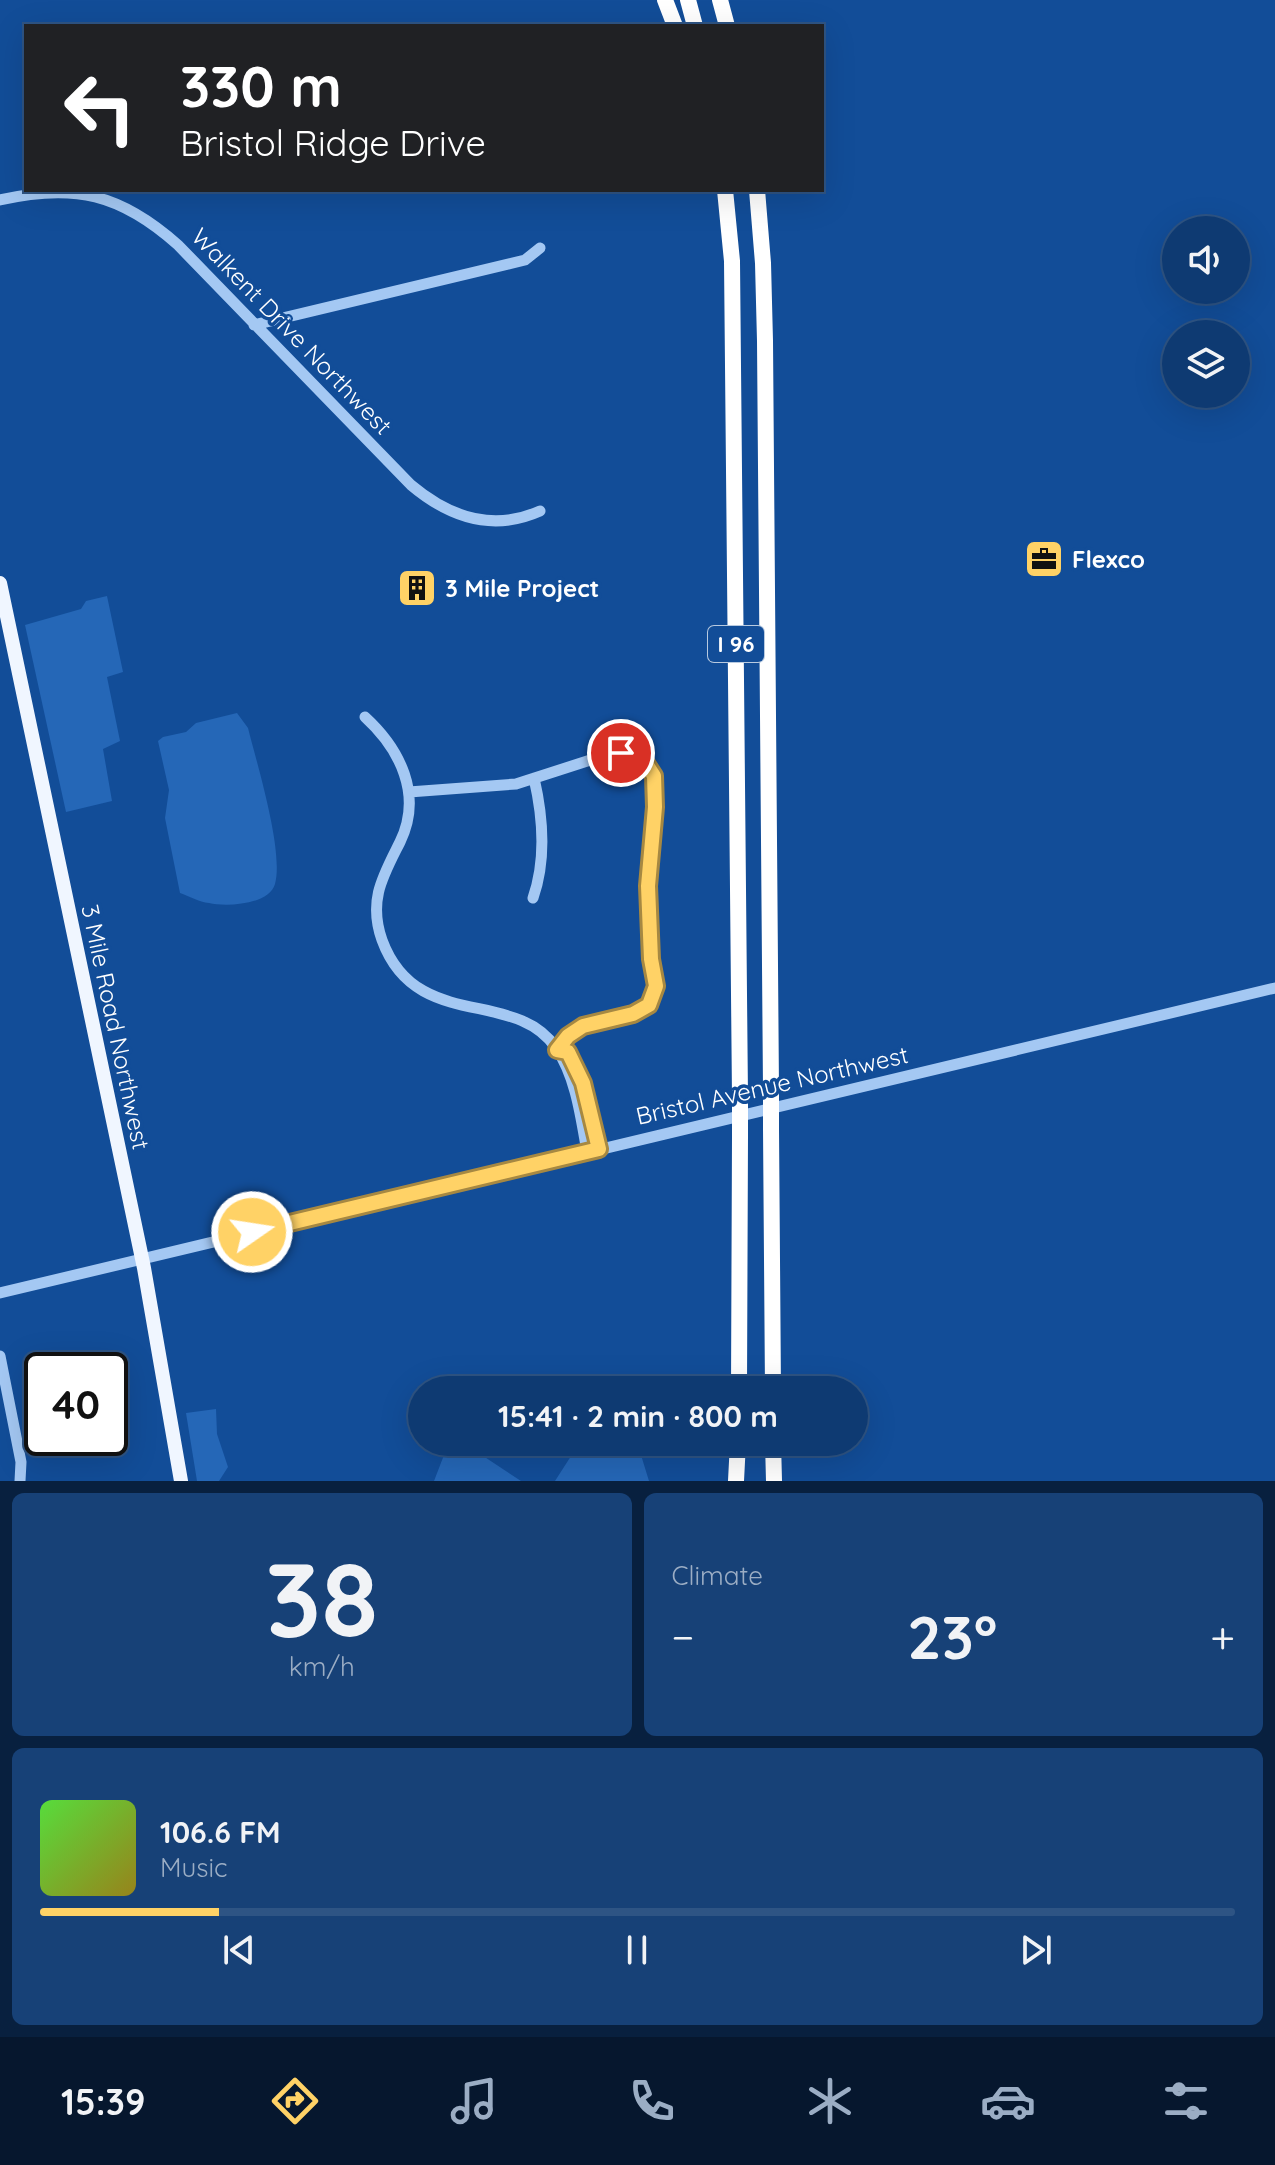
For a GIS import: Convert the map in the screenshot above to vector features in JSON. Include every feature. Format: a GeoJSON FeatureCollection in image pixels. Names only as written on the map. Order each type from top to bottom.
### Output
{"type":"FeatureCollection","features":[{"type":"Feature","properties":{"kind":"highway"},"geometry":{"type":"LineString","coordinates":[[665,0],[674,24]]}},
{"type":"Feature","properties":{"kind":"highway"},"geometry":{"type":"LineString","coordinates":[[688,0],[694,24]]}},
{"type":"Feature","properties":{"kind":"highway"},"geometry":{"type":"LineString","coordinates":[[720,0],[729,24]]}},
{"type":"Feature","properties":{"kind":"highway"},"geometry":{"type":"LineString","coordinates":[[729,0],[730,24]]}},
{"type":"Feature","properties":{"kind":"highway"},"geometry":{"type":"LineString","coordinates":[[716,192],[733,342]]}},
{"type":"Feature","properties":{"kind":"highway","name":"I 96"},"geometry":{"type":"LineString","coordinates":[[725,192],[732,261],[733,342],[740,1098],[739,1376]]}},
{"type":"Feature","properties":{"kind":"highway","name":"I 96"},"geometry":{"type":"LineString","coordinates":[[757,192],[765,326],[773,1376]]}},
{"type":"Feature","properties":{"kind":"highway"},"geometry":{"type":"LineString","coordinates":[[736,1481],[737,1456]]}},
{"type":"Feature","properties":{"kind":"highway"},"geometry":{"type":"LineString","coordinates":[[773,1456],[774,1481]]}},
{"type":"Feature","properties":{"kind":"main road","name":"3 Mile Road Northwest"},"geometry":{"type":"LineString","coordinates":[[0,583],[142,1259],[181,1481]]}},
{"type":"Feature","properties":{"kind":"street","name":"Walkent Drive Northwest"},"geometry":{"type":"LineString","coordinates":[[0,200],[58,192]]}},
{"type":"Feature","properties":{"kind":"street","name":"Walkent Drive Northwest"},"geometry":{"type":"LineString","coordinates":[[73,192],[120,205],[168,235],[431,502],[461,516],[489,521],[508,522],[540,511]]}},
{"type":"Feature","properties":{"kind":"street"},"geometry":{"type":"LineString","coordinates":[[254,325],[525,260],[540,248]]}},
{"type":"Feature","properties":{"kind":"street"},"geometry":{"type":"LineString","coordinates":[[365,717],[395,751],[407,777],[409,792],[404,831],[381,877],[377,895],[379,928],[391,958],[402,974],[431,996],[443,1002],[509,1017],[543,1034],[557,1050],[571,1078],[593,1151]]}},
{"type":"Feature","properties":{"kind":"street"},"geometry":{"type":"LineString","coordinates":[[409,792],[498,786],[621,753],[645,762],[654,776],[655,807],[648,886],[651,959],[656,986],[649,1005],[633,1014],[583,1026],[568,1036],[557,1050]]}},
{"type":"Feature","properties":{"kind":"street"},"geometry":{"type":"LineString","coordinates":[[533,898],[541,872],[540,815],[534,778]]}},
{"type":"Feature","properties":{"kind":"street","name":"Bristol Avenue Northwest"},"geometry":{"type":"LineString","coordinates":[[0,1293],[1275,988]]}},
{"type":"Feature","properties":{"kind":"street"},"geometry":{"type":"LineString","coordinates":[[0,1356],[21,1462],[20,1481]]}},
{"type":"Feature","properties":{"kind":"shaded area"},"geometry":{"type":"Polygon","coordinates":[[[107,596],[123,672],[107,677],[120,741],[103,749],[112,801],[66,812],[25,625],[81,609],[86,601],[107,596]]]}},
{"type":"Feature","properties":{"kind":"shaded area"},"geometry":{"type":"Polygon","coordinates":[[[237,713],[248,728],[263,784],[277,869],[275,884],[265,896],[246,903],[216,904],[180,893],[165,818],[169,790],[158,741],[186,732],[196,723],[237,713]]]}},
{"type":"Feature","properties":{"kind":"shaded area"},"geometry":{"type":"Polygon","coordinates":[[[216,1409],[217,1434],[228,1467],[219,1481],[197,1481],[186,1413],[216,1409]]]}},
{"type":"Feature","properties":{"kind":"shaded area"},"geometry":{"type":"Polygon","coordinates":[[[444,1456],[483,1456],[521,1481],[434,1481],[444,1456]]]}},
{"type":"Feature","properties":{"kind":"shaded area"},"geometry":{"type":"Polygon","coordinates":[[[571,1456],[641,1456],[649,1481],[555,1481],[571,1456]]]}},
{"type":"Feature","properties":{"kind":"place","name":"Flexco"},"geometry":{"type":"Point","coordinates":[1044,559]}},
{"type":"Feature","properties":{"kind":"place","name":"3 Mile Project"},"geometry":{"type":"Point","coordinates":[417,588]}},
{"type":"Feature","properties":{"kind":"route"},"geometry":{"type":"LineString","coordinates":[[252,1232],[599,1149],[583,1083],[568,1052],[557,1050],[568,1036],[583,1026],[633,1014],[649,1005],[656,986],[651,959],[648,886],[655,807],[654,776],[645,762],[621,753]]}}]}
